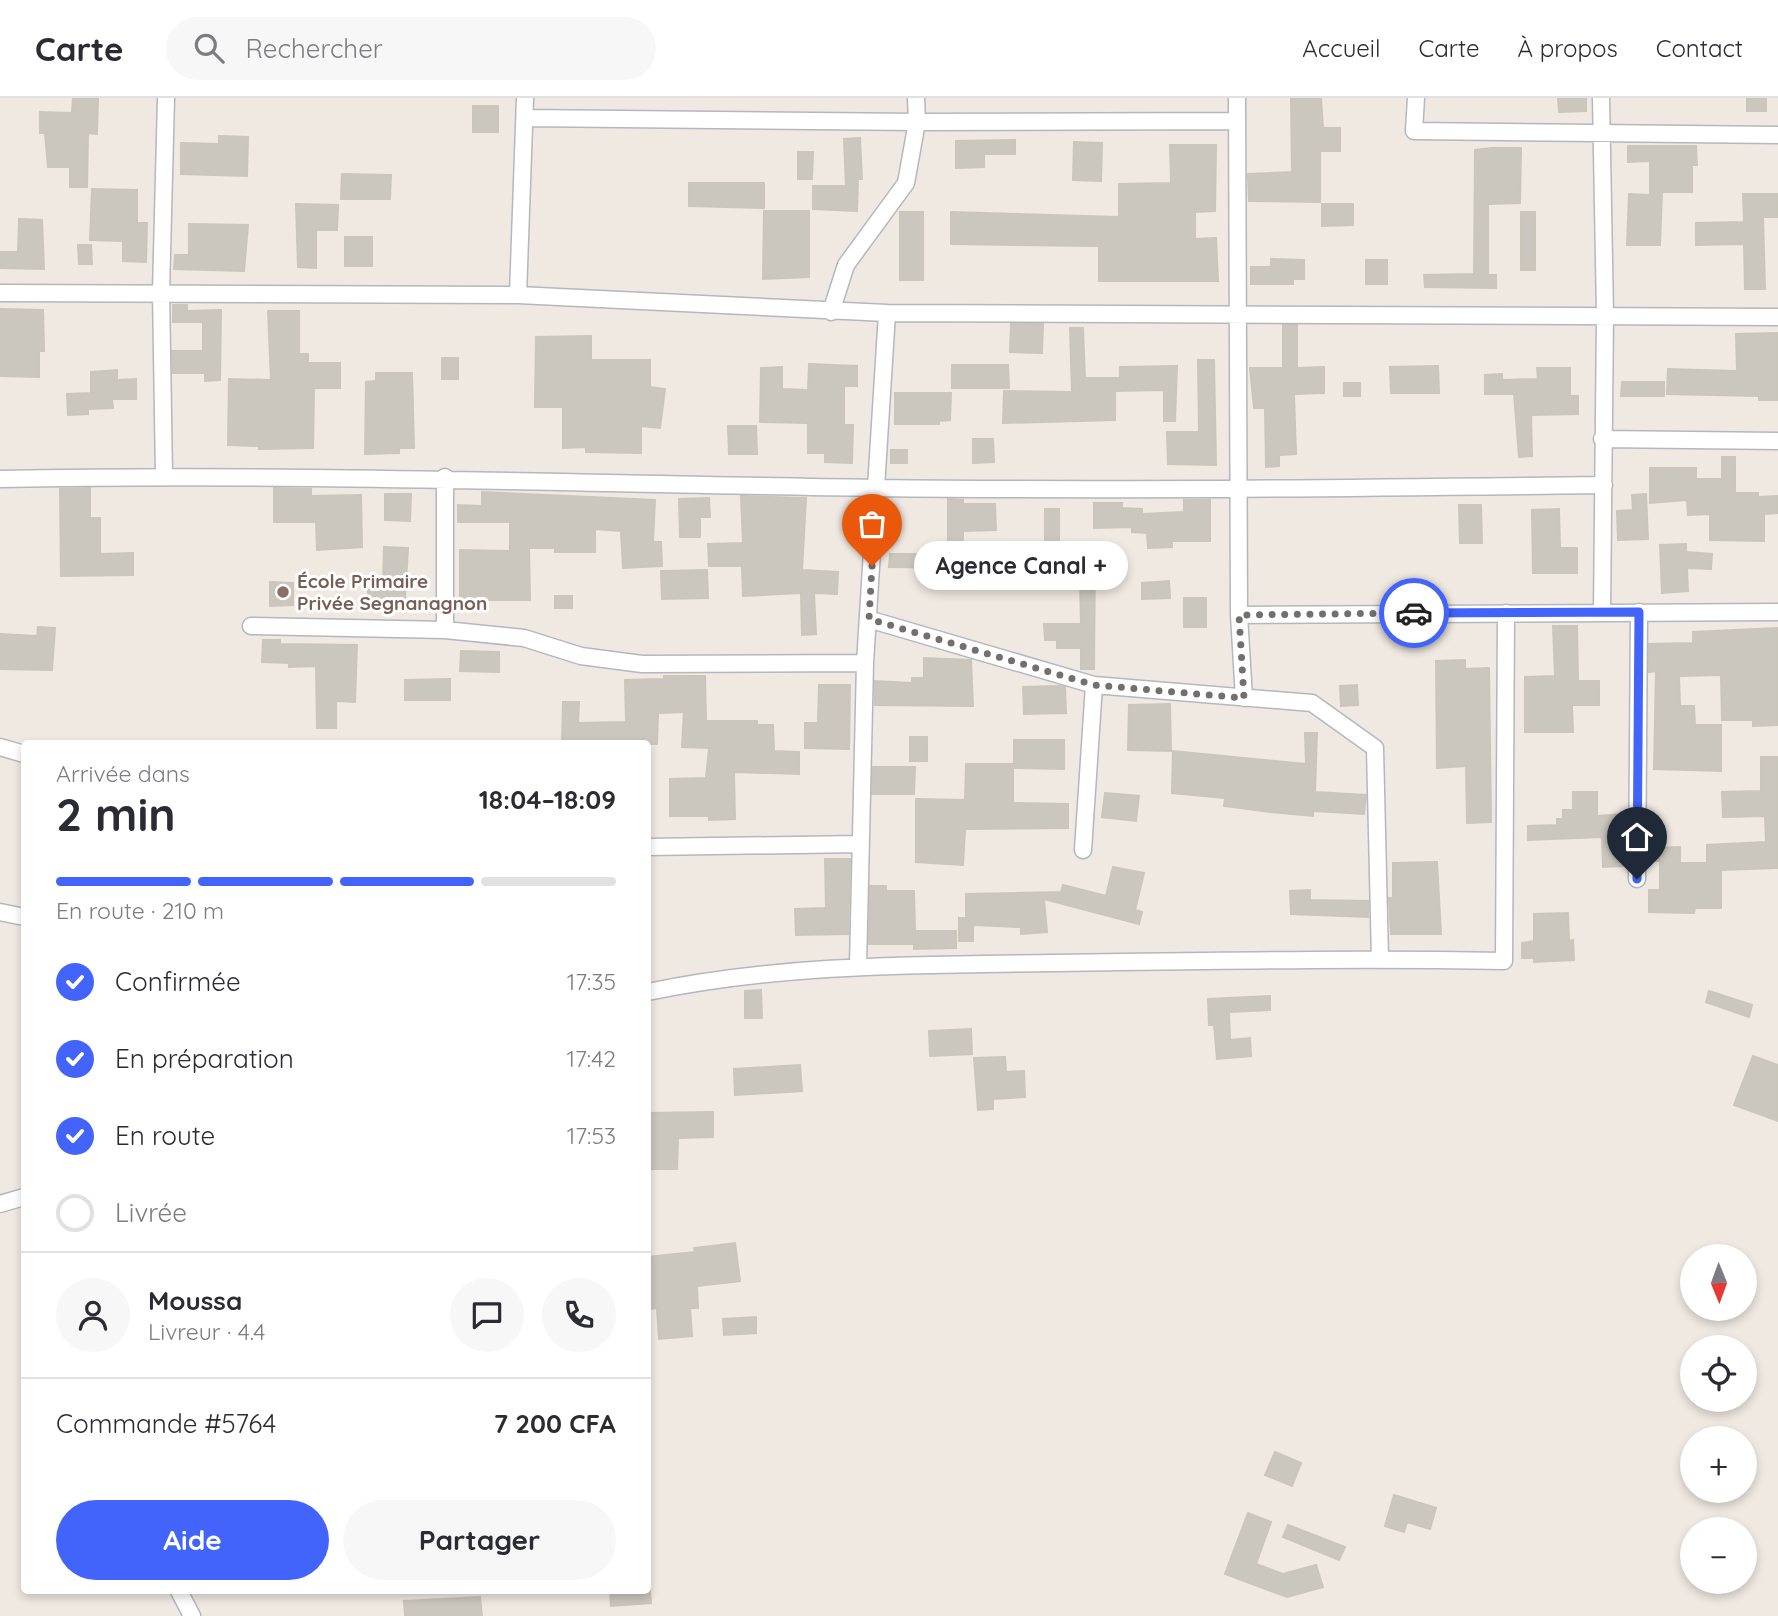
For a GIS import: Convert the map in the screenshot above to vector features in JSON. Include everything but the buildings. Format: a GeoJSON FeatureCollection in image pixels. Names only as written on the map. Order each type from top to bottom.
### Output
{"type":"FeatureCollection","features":[{"type":"Feature","properties":{"kind":"street"},"geometry":{"type":"LineString","coordinates":[[164,475],[161,292],[166,98]]}},
{"type":"Feature","properties":{"kind":"street"},"geometry":{"type":"LineString","coordinates":[[518,295],[525,98]]}},
{"type":"Feature","properties":{"kind":"street"},"geometry":{"type":"LineString","coordinates":[[831,312],[846,265],[906,183],[917,122],[916,98]]}},
{"type":"Feature","properties":{"kind":"street"},"geometry":{"type":"LineString","coordinates":[[1237,98],[1239,615],[1244,698]]}},
{"type":"Feature","properties":{"kind":"street"},"geometry":{"type":"LineString","coordinates":[[1416,98],[1414,131],[1778,135]]}},
{"type":"Feature","properties":{"kind":"street"},"geometry":{"type":"LineString","coordinates":[[1601,98],[1605,315],[1602,612]]}},
{"type":"Feature","properties":{"kind":"street"},"geometry":{"type":"LineString","coordinates":[[526,118],[917,122],[1237,121]]}},
{"type":"Feature","properties":{"kind":"street"},"geometry":{"type":"LineString","coordinates":[[0,293],[518,295],[887,313],[1238,312],[1778,317]]}},
{"type":"Feature","properties":{"kind":"street"},"geometry":{"type":"LineString","coordinates":[[858,966],[865,663],[887,313]]}},
{"type":"Feature","properties":{"kind":"street"},"geometry":{"type":"LineString","coordinates":[[1602,439],[1778,441]]}},
{"type":"Feature","properties":{"kind":"street"},"geometry":{"type":"LineString","coordinates":[[0,479],[164,475],[445,477],[877,488],[1240,489],[1604,485]]}},
{"type":"Feature","properties":{"kind":"street"},"geometry":{"type":"LineString","coordinates":[[445,477],[445,630]]}},
{"type":"Feature","properties":{"kind":"street"},"geometry":{"type":"LineString","coordinates":[[1637,879],[1639,612]]}},
{"type":"Feature","properties":{"kind":"street"},"geometry":{"type":"LineString","coordinates":[[1239,615],[1778,612]]}},
{"type":"Feature","properties":{"kind":"street"},"geometry":{"type":"LineString","coordinates":[[651,991],[710,978],[858,966],[1380,959],[1504,961],[1506,613]]}},
{"type":"Feature","properties":{"kind":"street"},"geometry":{"type":"LineString","coordinates":[[869,619],[1094,685],[1312,703],[1375,748],[1380,959]]}},
{"type":"Feature","properties":{"kind":"street"},"geometry":{"type":"LineString","coordinates":[[251,626],[445,630],[524,638],[581,656],[642,664],[865,663]]}},
{"type":"Feature","properties":{"kind":"street"},"geometry":{"type":"LineString","coordinates":[[1083,850],[1094,685]]}},
{"type":"Feature","properties":{"kind":"street"},"geometry":{"type":"LineString","coordinates":[[0,747],[21,753]]}},
{"type":"Feature","properties":{"kind":"street"},"geometry":{"type":"LineString","coordinates":[[651,848],[861,844]]}},
{"type":"Feature","properties":{"kind":"street"},"geometry":{"type":"LineString","coordinates":[[0,912],[21,917]]}},
{"type":"Feature","properties":{"kind":"street"},"geometry":{"type":"LineString","coordinates":[[3,1201],[21,1198]]}},
{"type":"Feature","properties":{"kind":"street"},"geometry":{"type":"LineString","coordinates":[[181,1594],[192,1616]]}},
{"type":"Feature","properties":{"kind":"way so far"},"geometry":{"type":"LineString","coordinates":[[872,566],[869,619],[1094,685],[1244,698],[1239,615],[1414,613]]}},
{"type":"Feature","properties":{"kind":"place","name":"Agence Canal +"},"geometry":{"type":"Point","coordinates":[872,566]}},
{"type":"Feature","properties":{"kind":"place","name":"École Primaire Privée Segnanagnon"},"geometry":{"type":"Point","coordinates":[283,592]}},
{"type":"Feature","properties":{"kind":"route"},"geometry":{"type":"LineString","coordinates":[[1414,613],[1639,612],[1637,879]]}}]}
